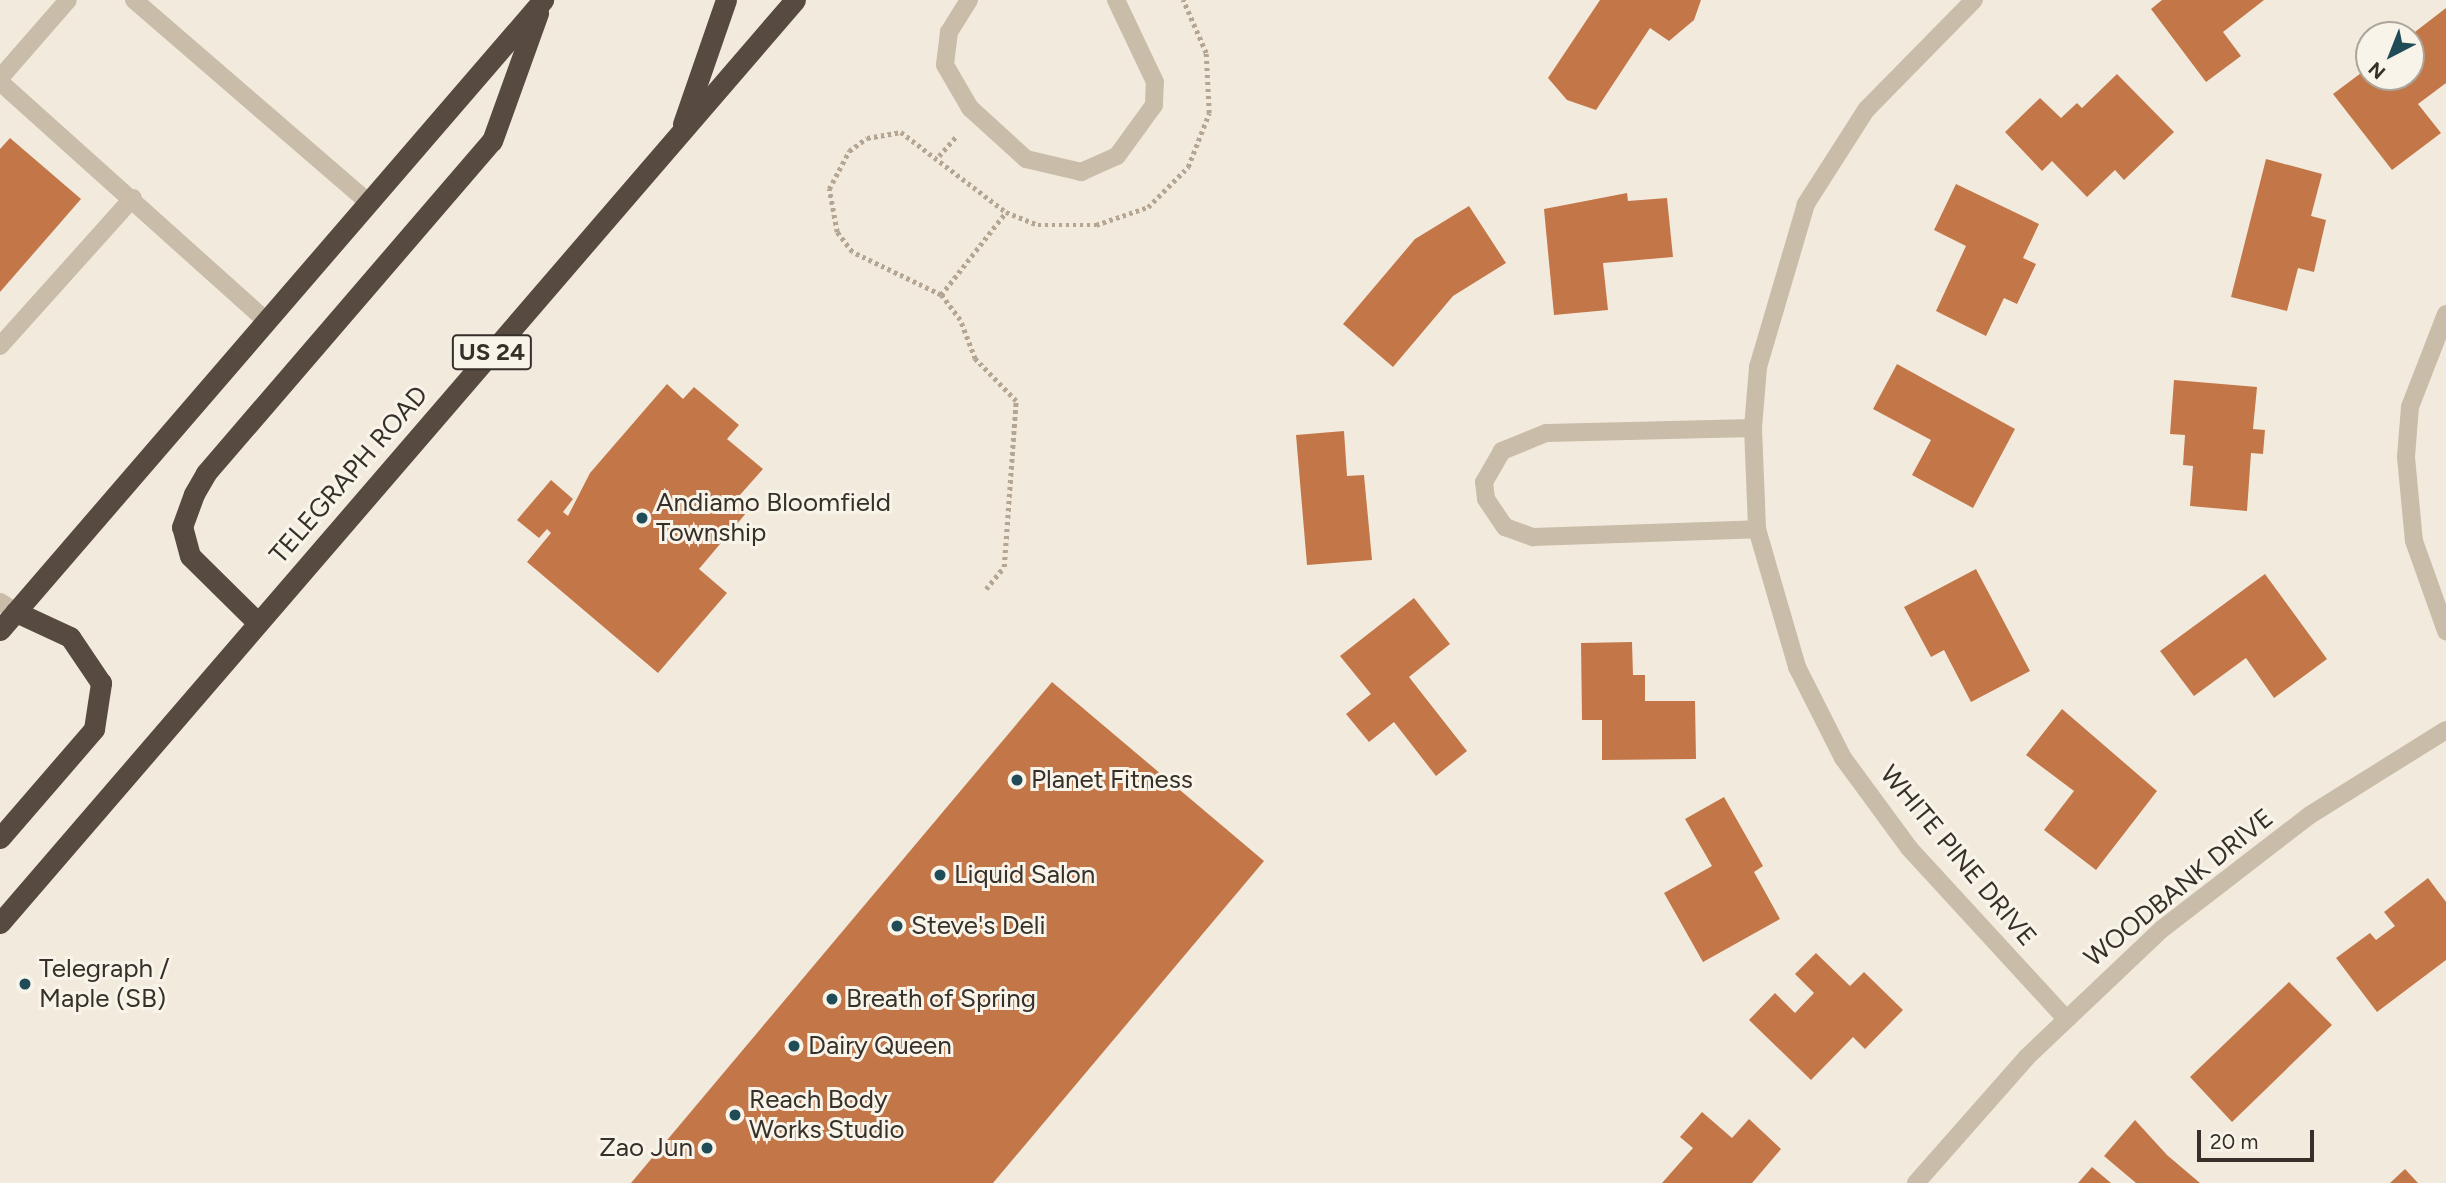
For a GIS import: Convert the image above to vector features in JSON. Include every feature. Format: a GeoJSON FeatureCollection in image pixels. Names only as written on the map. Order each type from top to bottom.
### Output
{"type":"FeatureCollection","features":[{"type":"Feature","properties":{"kind":"highway"},"geometry":{"type":"LineString","coordinates":[[0,630],[8,607],[266,321],[543,0]]}},
{"type":"Feature","properties":{"kind":"highway"},"geometry":{"type":"LineString","coordinates":[[258,623],[190,556],[182,527],[194,494],[206,473],[492,141],[543,0]]}},
{"type":"Feature","properties":{"kind":"highway"},"geometry":{"type":"LineString","coordinates":[[680,133],[726,0]]}},
{"type":"Feature","properties":{"kind":"highway","name":"TELEGRAPH ROAD"},"geometry":{"type":"LineString","coordinates":[[0,923],[795,0]]}},
{"type":"Feature","properties":{"kind":"highway"},"geometry":{"type":"LineString","coordinates":[[0,838],[94,729],[100,683],[70,637],[8,607]]}},
{"type":"Feature","properties":{"kind":"street"},"geometry":{"type":"LineString","coordinates":[[68,0],[0,80],[266,321]]}},
{"type":"Feature","properties":{"kind":"street"},"geometry":{"type":"LineString","coordinates":[[134,0],[369,204]]}},
{"type":"Feature","properties":{"kind":"street"},"geometry":{"type":"LineString","coordinates":[[970,0],[949,32],[945,65],[970,108],[1026,159],[1081,172],[1117,156],[1154,105],[1155,82],[1116,0]]}},
{"type":"Feature","properties":{"kind":"street","name":"WHITE PINE DRIVE"},"geometry":{"type":"LineString","coordinates":[[1973,0],[1867,110],[1806,204],[1758,367],[1753,428],[1757,529],[1797,667],[1843,758],[1926,867],[2066,1019]]}},
{"type":"Feature","properties":{"kind":"street"},"geometry":{"type":"LineString","coordinates":[[0,346],[132,198]]}},
{"type":"Feature","properties":{"kind":"street"},"geometry":{"type":"LineString","coordinates":[[2446,314],[2410,407],[2406,457],[2414,541],[2446,631]]}},
{"type":"Feature","properties":{"kind":"street"},"geometry":{"type":"LineString","coordinates":[[1753,428],[1546,433],[1502,451],[1484,482],[1486,499],[1504,527],[1533,537],[1757,529]]}},
{"type":"Feature","properties":{"kind":"street","name":"WOODBANK DRIVE"},"geometry":{"type":"LineString","coordinates":[[1916,1183],[2066,1019],[2162,929],[2266,848],[2446,730]]}},
{"type":"Feature","properties":{"kind":"path"},"geometry":{"type":"LineString","coordinates":[[986,589],[1004,567],[1016,401],[975,359],[960,320],[942,295],[866,262],[837,232],[828,189],[849,152],[887,132],[909,135],[1006,212],[1038,225],[1096,225],[1148,207],[1188,167],[1209,113],[1211,77],[1198,26],[1183,0]]}},
{"type":"Feature","properties":{"kind":"path"},"geometry":{"type":"LineString","coordinates":[[942,295],[1006,212]]}},
{"type":"Feature","properties":{"kind":"building"},"geometry":{"type":"Polygon","coordinates":[[[1600,0],[1701,0],[1694,20],[1669,41],[1650,28],[1596,110],[1567,100],[1548,78],[1600,0]]]}},
{"type":"Feature","properties":{"kind":"building"},"geometry":{"type":"Polygon","coordinates":[[[2162,0],[2264,0],[2223,32],[2241,56],[2206,82],[2151,9],[2162,0]]]}},
{"type":"Feature","properties":{"kind":"building"},"geometry":{"type":"Polygon","coordinates":[[[2446,8],[2446,83],[2418,104],[2441,133],[2392,170],[2333,94],[2355,78],[2355,91],[2425,91],[2425,24],[2446,8]]]}},
{"type":"Feature","properties":{"kind":"building"},"geometry":{"type":"Polygon","coordinates":[[[2117,74],[2174,132],[2124,180],[2115,170],[2087,197],[2052,161],[2042,171],[2005,132],[2040,98],[2061,118],[2077,103],[2082,108],[2117,74]]]}},
{"type":"Feature","properties":{"kind":"building"},"geometry":{"type":"Polygon","coordinates":[[[10,138],[81,199],[0,292],[0,149],[10,138]]]}},
{"type":"Feature","properties":{"kind":"building"},"geometry":{"type":"Polygon","coordinates":[[[2266,159],[2322,174],[2311,216],[2326,220],[2314,272],[2298,268],[2287,311],[2231,297],[2266,159]]]}},
{"type":"Feature","properties":{"kind":"building"},"geometry":{"type":"Polygon","coordinates":[[[1956,184],[2039,224],[2023,258],[2036,264],[2017,304],[2004,298],[1986,336],[1936,311],[1966,246],[1934,230],[1956,184]]]}},
{"type":"Feature","properties":{"kind":"building"},"geometry":{"type":"Polygon","coordinates":[[[1627,193],[1628,201],[1667,198],[1673,257],[1603,263],[1608,310],[1554,315],[1544,209],[1627,193]]]}},
{"type":"Feature","properties":{"kind":"building"},"geometry":{"type":"Polygon","coordinates":[[[1469,206],[1506,263],[1453,296],[1393,367],[1343,324],[1415,239],[1469,206]]]}},
{"type":"Feature","properties":{"kind":"building"},"geometry":{"type":"Polygon","coordinates":[[[1897,364],[2015,429],[1973,508],[1912,475],[1931,440],[1873,409],[1897,364]]]}},
{"type":"Feature","properties":{"kind":"building"},"geometry":{"type":"Polygon","coordinates":[[[2174,380],[2257,387],[2253,429],[2265,430],[2263,454],[2251,453],[2247,511],[2190,506],[2193,466],[2183,465],[2185,435],[2170,434],[2174,380]]]}},
{"type":"Feature","properties":{"kind":"building"},"geometry":{"type":"Polygon","coordinates":[[[667,384],[683,399],[694,387],[739,425],[727,439],[763,469],[739,496],[752,506],[699,569],[727,593],[658,673],[527,562],[551,533],[547,529],[539,538],[517,520],[551,480],[573,499],[563,512],[568,516],[590,473],[667,384]]]}},
{"type":"Feature","properties":{"kind":"building"},"geometry":{"type":"Polygon","coordinates":[[[1344,431],[1347,476],[1364,475],[1372,560],[1307,565],[1296,435],[1344,431]]]}},
{"type":"Feature","properties":{"kind":"building"},"geometry":{"type":"Polygon","coordinates":[[[1976,569],[2030,671],[1971,702],[1944,650],[1931,657],[1904,607],[1976,569]]]}},
{"type":"Feature","properties":{"kind":"building"},"geometry":{"type":"Polygon","coordinates":[[[2265,574],[2327,659],[2274,698],[2246,658],[2194,696],[2160,651],[2265,574]]]}},
{"type":"Feature","properties":{"kind":"building"},"geometry":{"type":"Polygon","coordinates":[[[1414,598],[1450,644],[1409,677],[1467,751],[1436,776],[1394,722],[1369,742],[1346,714],[1371,694],[1340,656],[1414,598]]]}},
{"type":"Feature","properties":{"kind":"building"},"geometry":{"type":"Polygon","coordinates":[[[1632,642],[1633,675],[1645,675],[1645,701],[1695,701],[1696,759],[1602,760],[1602,720],[1582,720],[1581,643],[1632,642]]]}},
{"type":"Feature","properties":{"kind":"building"},"geometry":{"type":"Polygon","coordinates":[[[1052,682],[1264,861],[993,1183],[631,1183],[1052,682]]]}},
{"type":"Feature","properties":{"kind":"building"},"geometry":{"type":"Polygon","coordinates":[[[2062,709],[2157,791],[2096,870],[2044,830],[2074,791],[2026,755],[2062,709]]]}},
{"type":"Feature","properties":{"kind":"building"},"geometry":{"type":"Polygon","coordinates":[[[1724,797],[1763,866],[1754,872],[1780,919],[1703,962],[1664,893],[1712,866],[1685,819],[1724,797]]]}},
{"type":"Feature","properties":{"kind":"building"},"geometry":{"type":"Polygon","coordinates":[[[2428,878],[2446,902],[2446,960],[2377,1012],[2336,958],[2370,933],[2376,940],[2395,926],[2384,912],[2428,878]]]}},
{"type":"Feature","properties":{"kind":"building"},"geometry":{"type":"Polygon","coordinates":[[[1816,953],[1850,986],[1864,972],[1903,1010],[1865,1049],[1853,1037],[1811,1080],[1749,1020],[1775,993],[1795,1013],[1814,993],[1795,974],[1816,953]]]}},
{"type":"Feature","properties":{"kind":"building"},"geometry":{"type":"Polygon","coordinates":[[[2289,982],[2332,1025],[2232,1122],[2190,1077],[2289,982]]]}},
{"type":"Feature","properties":{"kind":"building"},"geometry":{"type":"Polygon","coordinates":[[[1702,1112],[1732,1138],[1749,1119],[1781,1149],[1752,1183],[1662,1183],[1693,1148],[1680,1137],[1702,1112]]]}},
{"type":"Feature","properties":{"kind":"building"},"geometry":{"type":"Polygon","coordinates":[[[2135,1120],[2167,1155],[2200,1183],[2136,1183],[2104,1156],[2135,1120]]]}},
{"type":"Feature","properties":{"kind":"building"},"geometry":{"type":"Polygon","coordinates":[[[2092,1167],[2111,1183],[2078,1183],[2092,1167]]]}},
{"type":"Feature","properties":{"kind":"building"},"geometry":{"type":"Polygon","coordinates":[[[2405,1169],[2418,1183],[2390,1183],[2405,1169]]]}},
{"type":"Feature","properties":{"kind":"place","name":"Andiamo Bloomfield Township"},"geometry":{"type":"Point","coordinates":[642,518]}},
{"type":"Feature","properties":{"kind":"place","name":"Planet Fitness"},"geometry":{"type":"Point","coordinates":[1017,780]}},
{"type":"Feature","properties":{"kind":"place","name":"Liquid Salon"},"geometry":{"type":"Point","coordinates":[940,875]}},
{"type":"Feature","properties":{"kind":"place","name":"Steve's Deli"},"geometry":{"type":"Point","coordinates":[897,926]}},
{"type":"Feature","properties":{"kind":"place","name":"Telegraph / Maple (SB)"},"geometry":{"type":"Point","coordinates":[25,984]}},
{"type":"Feature","properties":{"kind":"place","name":"Breath of Spring"},"geometry":{"type":"Point","coordinates":[832,999]}},
{"type":"Feature","properties":{"kind":"place","name":"Dairy Queen"},"geometry":{"type":"Point","coordinates":[794,1046]}},
{"type":"Feature","properties":{"kind":"place","name":"Reach Body Works Studio"},"geometry":{"type":"Point","coordinates":[735,1115]}},
{"type":"Feature","properties":{"kind":"place","name":"Zao Jun"},"geometry":{"type":"Point","coordinates":[707,1148]}}]}
